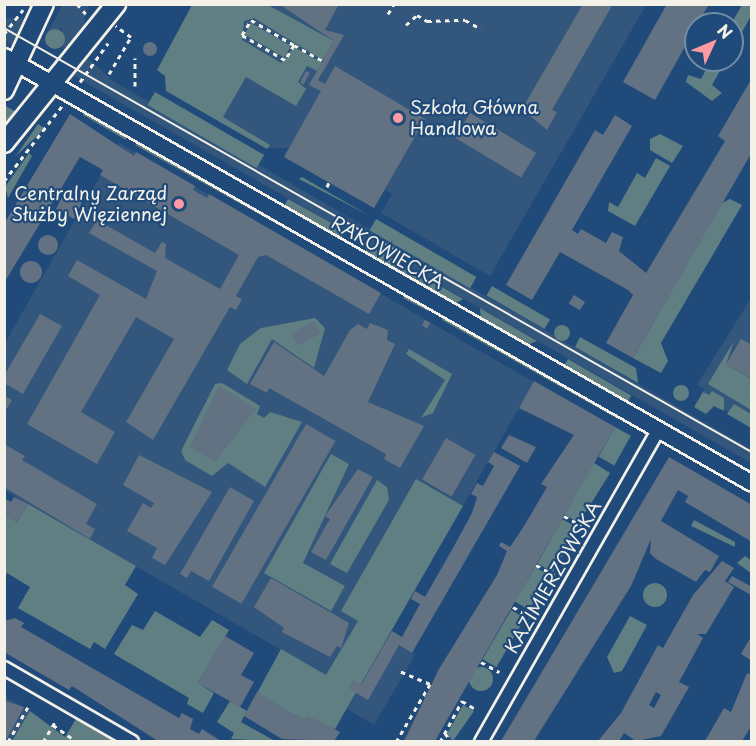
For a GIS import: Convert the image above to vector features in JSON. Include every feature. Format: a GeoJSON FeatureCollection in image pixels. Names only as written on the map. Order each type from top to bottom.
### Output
{"type":"FeatureCollection","features":[{"type":"Feature","properties":{"kind":"main road"},"geometry":{"type":"LineString","coordinates":[[4,90],[11,59],[44,4]]}},
{"type":"Feature","properties":{"kind":"main road"},"geometry":{"type":"LineString","coordinates":[[4,143],[116,4]]}},
{"type":"Feature","properties":{"kind":"street","name":"RAKOWIECKA"},"geometry":{"type":"LineString","coordinates":[[11,59],[752,483]]}},
{"type":"Feature","properties":{"kind":"street","name":"KAZIMIERZOWSKA"},"geometry":{"type":"LineString","coordinates":[[481,741],[658,430]]}},
{"type":"Feature","properties":{"kind":"street"},"geometry":{"type":"LineString","coordinates":[[4,669],[132,741]]}},
{"type":"Feature","properties":{"kind":"path"},"geometry":{"type":"LineString","coordinates":[[388,14],[394,4]]}},
{"type":"Feature","properties":{"kind":"path"},"geometry":{"type":"LineString","coordinates":[[406,25],[417,15],[427,21],[465,20],[481,29]]}},
{"type":"Feature","properties":{"kind":"path"},"geometry":{"type":"LineString","coordinates":[[4,34],[13,19]]}},
{"type":"Feature","properties":{"kind":"path"},"geometry":{"type":"LineString","coordinates":[[294,45],[285,60],[242,35],[250,20],[294,45],[322,61]]}},
{"type":"Feature","properties":{"kind":"path"},"geometry":{"type":"LineString","coordinates":[[109,74],[131,37],[112,23]]}},
{"type":"Feature","properties":{"kind":"path"},"geometry":{"type":"LineString","coordinates":[[135,58],[135,86]]}},
{"type":"Feature","properties":{"kind":"path"},"geometry":{"type":"LineString","coordinates":[[4,181],[71,94],[91,64]]}},
{"type":"Feature","properties":{"kind":"path"},"geometry":{"type":"LineString","coordinates":[[327,187],[329,183]]}},
{"type":"Feature","properties":{"kind":"path"},"geometry":{"type":"LineString","coordinates":[[564,516],[582,526]]}},
{"type":"Feature","properties":{"kind":"path"},"geometry":{"type":"LineString","coordinates":[[536,565],[554,575]]}},
{"type":"Feature","properties":{"kind":"path"},"geometry":{"type":"LineString","coordinates":[[513,607],[530,617]]}},
{"type":"Feature","properties":{"kind":"path"},"geometry":{"type":"LineString","coordinates":[[481,662],[499,672]]}},
{"type":"Feature","properties":{"kind":"path"},"geometry":{"type":"LineString","coordinates":[[396,741],[430,684],[399,671]]}},
{"type":"Feature","properties":{"kind":"path"},"geometry":{"type":"LineString","coordinates":[[440,741],[462,701],[477,710]]}},
{"type":"Feature","properties":{"kind":"path"},"geometry":{"type":"LineString","coordinates":[[8,741],[28,707]]}},
{"type":"Feature","properties":{"kind":"path"},"geometry":{"type":"LineString","coordinates":[[44,741],[54,724],[77,741]]}},
{"type":"Feature","properties":{"kind":"path"},"geometry":{"type":"LineString","coordinates":[[445,733],[451,741]]}},
{"type":"Feature","properties":{"kind":"shaded area"},"geometry":{"type":"Polygon","coordinates":[[[63,5],[88,5],[81,38],[62,49],[62,28],[47,33],[63,5]]]}},
{"type":"Feature","properties":{"kind":"shaded area","name":"Szkoła Główna Handlowa"},"geometry":{"type":"Polygon","coordinates":[[[219,5],[646,5],[490,276],[381,213],[392,194],[385,190],[374,208],[284,157],[288,148],[267,148],[169,91],[219,5]]]}},
{"type":"Feature","properties":{"kind":"shaded area"},"geometry":{"type":"Polygon","coordinates":[[[4,18],[28,19],[16,47],[5,41],[4,18]]]}},
{"type":"Feature","properties":{"kind":"shaded area"},"geometry":{"type":"Polygon","coordinates":[[[86,56],[113,81],[751,449],[751,463],[74,76],[86,56]]]}},
{"type":"Feature","properties":{"kind":"shaded area"},"geometry":{"type":"Polygon","coordinates":[[[119,143],[534,382],[387,638],[415,655],[374,725],[347,709],[356,693],[5,491],[5,343],[119,143]]]}},
{"type":"Feature","properties":{"kind":"shaded area"},"geometry":{"type":"Polygon","coordinates":[[[751,298],[751,425],[700,396],[704,389],[697,385],[751,298]]]}},
{"type":"Feature","properties":{"kind":"shaded area"},"geometry":{"type":"Polygon","coordinates":[[[4,696],[30,711],[12,741],[5,741],[4,696]]]}},
{"type":"Feature","properties":{"kind":"green space"},"geometry":{"type":"Polygon","coordinates":[[[192,5],[268,5],[334,41],[323,60],[254,18],[244,21],[242,40],[281,63],[294,47],[322,63],[317,71],[307,66],[298,82],[306,89],[296,106],[246,77],[223,117],[270,145],[267,149],[166,91],[165,76],[157,70],[192,5]]]}},
{"type":"Feature","properties":{"kind":"green space"},"geometry":{"type":"Polygon","coordinates":[[[742,5],[751,5],[751,16],[744,29],[744,12],[738,12],[742,5]]]}},
{"type":"Feature","properties":{"kind":"green space"},"geometry":{"type":"Polygon","coordinates":[[[251,23],[291,46],[284,57],[244,34],[251,23]]]}},
{"type":"Feature","properties":{"kind":"green space"},"geometry":{"type":"Polygon","coordinates":[[[55,29],[62,32],[65,39],[62,46],[55,49],[48,46],[45,39],[48,32],[55,29]]]}},
{"type":"Feature","properties":{"kind":"green space"},"geometry":{"type":"Polygon","coordinates":[[[705,72],[719,72],[712,85],[722,93],[712,101],[686,82],[688,75],[701,79],[705,72]]]}},
{"type":"Feature","properties":{"kind":"green space"},"geometry":{"type":"Polygon","coordinates":[[[155,92],[264,155],[257,168],[148,105],[155,92]]]}},
{"type":"Feature","properties":{"kind":"green space"},"geometry":{"type":"Polygon","coordinates":[[[4,105],[18,113],[5,133],[4,105]]]}},
{"type":"Feature","properties":{"kind":"green space"},"geometry":{"type":"Polygon","coordinates":[[[84,109],[126,133],[126,140],[83,115],[84,109]]]}},
{"type":"Feature","properties":{"kind":"green space"},"geometry":{"type":"Polygon","coordinates":[[[38,124],[44,128],[15,157],[38,124]]]}},
{"type":"Feature","properties":{"kind":"green space"},"geometry":{"type":"Polygon","coordinates":[[[660,134],[683,146],[672,163],[650,150],[650,139],[660,134]]]}},
{"type":"Feature","properties":{"kind":"green space"},"geometry":{"type":"Polygon","coordinates":[[[141,142],[396,288],[397,291],[135,145],[141,142]]]}},
{"type":"Feature","properties":{"kind":"green space"},"geometry":{"type":"Polygon","coordinates":[[[29,153],[32,156],[8,198],[5,187],[29,153]]]}},
{"type":"Feature","properties":{"kind":"green space"},"geometry":{"type":"Polygon","coordinates":[[[656,158],[670,166],[635,226],[608,211],[609,202],[618,207],[637,173],[645,178],[656,158]]]}},
{"type":"Feature","properties":{"kind":"green space"},"geometry":{"type":"Polygon","coordinates":[[[302,177],[370,216],[299,179],[302,177]]]}},
{"type":"Feature","properties":{"kind":"green space"},"geometry":{"type":"Polygon","coordinates":[[[288,199],[346,231],[342,238],[284,206],[288,199]]]}},
{"type":"Feature","properties":{"kind":"green space"},"geometry":{"type":"Polygon","coordinates":[[[730,199],[742,205],[661,343],[668,361],[661,373],[633,358],[722,203],[730,199]]]}},
{"type":"Feature","properties":{"kind":"green space"},"geometry":{"type":"Polygon","coordinates":[[[376,219],[476,277],[470,288],[370,230],[376,219]]]}},
{"type":"Feature","properties":{"kind":"green space"},"geometry":{"type":"Polygon","coordinates":[[[364,242],[463,299],[455,304],[367,254],[364,242]]]}},
{"type":"Feature","properties":{"kind":"green space"},"geometry":{"type":"Polygon","coordinates":[[[492,286],[550,319],[545,329],[486,296],[492,286]]]}},
{"type":"Feature","properties":{"kind":"green space"},"geometry":{"type":"Polygon","coordinates":[[[408,294],[430,307],[428,311],[403,298],[408,294]]]}},
{"type":"Feature","properties":{"kind":"green space"},"geometry":{"type":"Polygon","coordinates":[[[480,308],[537,341],[527,345],[481,319],[480,308]]]}},
{"type":"Feature","properties":{"kind":"green space"},"geometry":{"type":"Polygon","coordinates":[[[443,314],[613,412],[618,419],[442,320],[443,314]]]}},
{"type":"Feature","properties":{"kind":"green space"},"geometry":{"type":"Polygon","coordinates":[[[315,318],[325,328],[314,368],[272,339],[247,384],[227,370],[240,344],[261,328],[315,318]]]}},
{"type":"Feature","properties":{"kind":"green space"},"geometry":{"type":"Polygon","coordinates":[[[559,325],[565,325],[570,333],[568,339],[559,341],[554,336],[554,330],[559,325]]]}},
{"type":"Feature","properties":{"kind":"green space"},"geometry":{"type":"Polygon","coordinates":[[[580,337],[636,368],[638,383],[575,347],[580,337]]]}},
{"type":"Feature","properties":{"kind":"green space"},"geometry":{"type":"Polygon","coordinates":[[[734,341],[726,364],[751,379],[751,410],[708,384],[734,341]]]}},
{"type":"Feature","properties":{"kind":"green space"},"geometry":{"type":"Polygon","coordinates":[[[409,349],[452,374],[433,413],[421,418],[445,380],[406,354],[409,349]]]}},
{"type":"Feature","properties":{"kind":"green space"},"geometry":{"type":"Polygon","coordinates":[[[568,359],[631,395],[626,404],[563,368],[568,359]]]}},
{"type":"Feature","properties":{"kind":"green space"},"geometry":{"type":"Polygon","coordinates":[[[222,383],[260,406],[257,414],[264,418],[270,412],[302,422],[265,487],[228,463],[212,476],[185,460],[181,451],[215,384],[222,383]]]}},
{"type":"Feature","properties":{"kind":"green space"},"geometry":{"type":"Polygon","coordinates":[[[678,385],[684,385],[689,393],[687,399],[678,401],[673,396],[673,390],[678,385]]]}},
{"type":"Feature","properties":{"kind":"green space"},"geometry":{"type":"Polygon","coordinates":[[[712,391],[724,398],[724,411],[714,406],[706,414],[694,407],[703,392],[709,395],[712,391]]]}},
{"type":"Feature","properties":{"kind":"green space"},"geometry":{"type":"Polygon","coordinates":[[[734,404],[751,414],[751,428],[727,414],[734,404]]]}},
{"type":"Feature","properties":{"kind":"green space"},"geometry":{"type":"Polygon","coordinates":[[[615,427],[631,436],[614,465],[599,457],[615,427]]]}},
{"type":"Feature","properties":{"kind":"green space"},"geometry":{"type":"Polygon","coordinates":[[[331,454],[349,464],[303,563],[345,586],[331,611],[264,573],[331,454]]]}},
{"type":"Feature","properties":{"kind":"green space"},"geometry":{"type":"Polygon","coordinates":[[[594,463],[610,473],[579,523],[563,513],[594,463]]]}},
{"type":"Feature","properties":{"kind":"green space"},"geometry":{"type":"Polygon","coordinates":[[[416,479],[463,506],[335,729],[307,717],[305,721],[257,693],[281,649],[326,675],[358,621],[341,611],[416,479]]]}},
{"type":"Feature","properties":{"kind":"green space"},"geometry":{"type":"Polygon","coordinates":[[[377,480],[387,487],[389,500],[347,573],[330,564],[377,480]]]}},
{"type":"Feature","properties":{"kind":"green space"},"geometry":{"type":"Polygon","coordinates":[[[28,504],[136,566],[125,585],[138,594],[105,649],[94,642],[90,649],[18,608],[30,587],[7,573],[5,578],[5,515],[17,522],[28,504]]]}},
{"type":"Feature","properties":{"kind":"green space"},"geometry":{"type":"Polygon","coordinates":[[[562,519],[578,528],[553,572],[537,564],[562,519]]]}},
{"type":"Feature","properties":{"kind":"green space"},"geometry":{"type":"Polygon","coordinates":[[[694,520],[735,542],[735,547],[691,526],[694,520]]]}},
{"type":"Feature","properties":{"kind":"green space"},"geometry":{"type":"Polygon","coordinates":[[[745,556],[751,560],[751,573],[737,563],[745,556]]]}},
{"type":"Feature","properties":{"kind":"green space"},"geometry":{"type":"Polygon","coordinates":[[[535,567],[550,576],[529,610],[514,601],[535,567]]]}},
{"type":"Feature","properties":{"kind":"green space"},"geometry":{"type":"Polygon","coordinates":[[[655,583],[663,587],[667,595],[663,603],[655,607],[647,603],[643,595],[647,587],[655,583]]]}},
{"type":"Feature","properties":{"kind":"green space"},"geometry":{"type":"Polygon","coordinates":[[[511,610],[525,618],[496,667],[482,659],[511,610]]]}},
{"type":"Feature","properties":{"kind":"green space"},"geometry":{"type":"Polygon","coordinates":[[[155,611],[200,637],[212,620],[229,630],[198,683],[214,693],[203,713],[187,704],[189,698],[114,654],[132,625],[143,630],[155,611]]]}},
{"type":"Feature","properties":{"kind":"green space"},"geometry":{"type":"Polygon","coordinates":[[[630,616],[647,625],[622,671],[614,673],[607,657],[630,616]]]}},
{"type":"Feature","properties":{"kind":"green space"},"geometry":{"type":"Polygon","coordinates":[[[481,667],[490,670],[493,679],[490,688],[481,691],[472,688],[469,679],[472,670],[481,667]]]}},
{"type":"Feature","properties":{"kind":"green space"},"geometry":{"type":"Polygon","coordinates":[[[230,701],[247,711],[241,722],[275,741],[231,739],[234,733],[217,722],[230,701]]]}},
{"type":"Feature","properties":{"kind":"green space"},"geometry":{"type":"Polygon","coordinates":[[[463,705],[474,711],[453,741],[447,734],[463,705]]]}},
{"type":"Feature","properties":{"kind":"green space"},"geometry":{"type":"Polygon","coordinates":[[[30,711],[65,737],[76,719],[114,741],[12,741],[30,711]]]}},
{"type":"Feature","properties":{"kind":"building"},"geometry":{"type":"Polygon","coordinates":[[[279,4],[339,4],[325,30],[344,35],[318,80],[325,84],[335,66],[425,119],[374,208],[284,157],[321,91],[309,85],[334,41],[279,4]]]}},
{"type":"Feature","properties":{"kind":"building"},"geometry":{"type":"Polygon","coordinates":[[[583,4],[613,4],[552,110],[557,112],[547,130],[522,109],[583,4]]]}},
{"type":"Feature","properties":{"kind":"building"},"geometry":{"type":"Polygon","coordinates":[[[667,4],[709,4],[704,12],[684,12],[684,48],[655,100],[623,82],[667,4]]]}},
{"type":"Feature","properties":{"kind":"building"},"geometry":{"type":"Polygon","coordinates":[[[147,42],[153,42],[157,49],[153,56],[147,56],[143,52],[143,46],[147,42]]]}},
{"type":"Feature","properties":{"kind":"building"},"geometry":{"type":"Polygon","coordinates":[[[306,71],[310,73],[304,84],[300,83],[306,71]]]}},
{"type":"Feature","properties":{"kind":"building"},"geometry":{"type":"Polygon","coordinates":[[[752,78],[752,152],[633,358],[606,343],[633,295],[628,290],[560,252],[532,300],[506,285],[595,130],[603,135],[615,115],[632,126],[572,230],[578,234],[581,229],[606,243],[612,232],[623,237],[619,251],[646,273],[725,141],[718,136],[752,78]]]}},
{"type":"Feature","properties":{"kind":"building"},"geometry":{"type":"Polygon","coordinates":[[[470,113],[536,153],[521,178],[455,138],[470,113]]]}},
{"type":"Feature","properties":{"kind":"building"},"geometry":{"type":"Polygon","coordinates":[[[70,114],[134,156],[136,152],[195,186],[193,190],[207,198],[209,194],[381,293],[369,314],[266,255],[258,257],[236,296],[242,299],[236,310],[230,307],[153,440],[126,422],[174,339],[136,317],[81,412],[115,432],[97,464],[27,424],[100,295],[68,276],[77,260],[146,299],[157,271],[89,233],[97,220],[155,253],[162,242],[166,244],[165,258],[220,289],[239,255],[100,175],[103,170],[80,157],[4,283],[4,224],[70,114]]]}},
{"type":"Feature","properties":{"kind":"building"},"geometry":{"type":"Polygon","coordinates":[[[73,194],[83,200],[74,219],[56,209],[62,197],[69,200],[73,194]]]}},
{"type":"Feature","properties":{"kind":"building"},"geometry":{"type":"Polygon","coordinates":[[[48,235],[55,238],[58,245],[55,252],[48,255],[41,252],[38,245],[41,238],[48,235]]]}},
{"type":"Feature","properties":{"kind":"building"},"geometry":{"type":"Polygon","coordinates":[[[31,261],[39,264],[42,272],[39,280],[31,283],[23,280],[20,272],[23,264],[31,261]]]}},
{"type":"Feature","properties":{"kind":"building"},"geometry":{"type":"Polygon","coordinates":[[[574,295],[585,302],[580,310],[569,303],[574,295]]]}},
{"type":"Feature","properties":{"kind":"building"},"geometry":{"type":"Polygon","coordinates":[[[40,314],[62,326],[23,394],[4,383],[4,376],[40,314]]]}},
{"type":"Feature","properties":{"kind":"building"},"geometry":{"type":"Polygon","coordinates":[[[425,320],[430,323],[427,329],[422,325],[425,320]]]}},
{"type":"Feature","properties":{"kind":"building"},"geometry":{"type":"Polygon","coordinates":[[[314,321],[321,333],[298,346],[291,334],[314,321]]]}},
{"type":"Feature","properties":{"kind":"building"},"geometry":{"type":"Polygon","coordinates":[[[370,323],[388,330],[387,340],[395,344],[368,402],[424,426],[400,468],[384,459],[386,454],[269,388],[267,393],[250,384],[274,342],[324,376],[350,330],[358,324],[367,329],[370,323]]]}},
{"type":"Feature","properties":{"kind":"building"},"geometry":{"type":"Polygon","coordinates":[[[741,339],[752,345],[752,379],[726,364],[741,339]]]}},
{"type":"Feature","properties":{"kind":"building"},"geometry":{"type":"Polygon","coordinates":[[[534,381],[615,427],[435,741],[404,741],[439,669],[497,575],[507,551],[499,546],[501,542],[510,547],[547,487],[541,484],[574,435],[519,408],[534,381]]]}},
{"type":"Feature","properties":{"kind":"building"},"geometry":{"type":"Polygon","coordinates":[[[219,386],[256,409],[215,462],[190,447],[219,386]]]}},
{"type":"Feature","properties":{"kind":"building"},"geometry":{"type":"Polygon","coordinates":[[[4,396],[12,400],[4,413],[4,396]]]}},
{"type":"Feature","properties":{"kind":"building"},"geometry":{"type":"Polygon","coordinates":[[[306,424],[335,441],[241,604],[212,587],[306,424]]]}},
{"type":"Feature","properties":{"kind":"building"},"geometry":{"type":"Polygon","coordinates":[[[509,435],[536,447],[527,463],[501,448],[509,435]]]}},
{"type":"Feature","properties":{"kind":"building"},"geometry":{"type":"Polygon","coordinates":[[[446,438],[475,455],[451,497],[422,480],[446,438]]]}},
{"type":"Feature","properties":{"kind":"building"},"geometry":{"type":"Polygon","coordinates":[[[4,444],[25,456],[22,460],[97,504],[86,524],[95,529],[90,539],[4,487],[4,444]]]}},
{"type":"Feature","properties":{"kind":"building"},"geometry":{"type":"Polygon","coordinates":[[[494,452],[520,466],[412,653],[399,645],[368,700],[348,688],[353,680],[361,685],[392,631],[402,637],[420,604],[411,599],[415,591],[425,597],[453,548],[472,513],[477,497],[471,494],[477,483],[483,486],[494,466],[488,462],[494,452]]]}},
{"type":"Feature","properties":{"kind":"building"},"geometry":{"type":"Polygon","coordinates":[[[139,455],[212,492],[165,565],[152,558],[157,548],[127,531],[143,503],[151,508],[154,503],[123,485],[139,455]]]}},
{"type":"Feature","properties":{"kind":"building"},"geometry":{"type":"Polygon","coordinates":[[[669,457],[752,505],[752,542],[685,502],[688,496],[678,490],[661,521],[719,556],[710,572],[705,570],[696,582],[656,559],[650,553],[651,539],[631,586],[534,741],[501,741],[669,457]]]}},
{"type":"Feature","properties":{"kind":"building"},"geometry":{"type":"Polygon","coordinates":[[[358,469],[373,477],[326,560],[311,552],[330,519],[325,516],[358,469]]]}},
{"type":"Feature","properties":{"kind":"building"},"geometry":{"type":"Polygon","coordinates":[[[230,487],[254,501],[209,581],[191,571],[187,578],[180,574],[230,487]]]}},
{"type":"Feature","properties":{"kind":"building"},"geometry":{"type":"Polygon","coordinates":[[[14,497],[28,504],[17,522],[4,515],[4,498],[11,502],[14,497]]]}},
{"type":"Feature","properties":{"kind":"building"},"geometry":{"type":"Polygon","coordinates":[[[722,561],[734,568],[725,581],[734,587],[706,634],[697,634],[703,638],[679,682],[689,687],[661,736],[636,741],[624,733],[619,741],[598,741],[621,713],[658,645],[663,648],[693,595],[722,561]],[[656,692],[649,705],[654,708],[661,695],[656,692]]]}},
{"type":"Feature","properties":{"kind":"building"},"geometry":{"type":"Polygon","coordinates":[[[732,576],[752,587],[751,595],[728,582],[732,576]]]}},
{"type":"Feature","properties":{"kind":"building"},"geometry":{"type":"Polygon","coordinates":[[[271,578],[349,623],[341,648],[337,646],[330,657],[282,632],[284,628],[254,607],[271,578]]]}},
{"type":"Feature","properties":{"kind":"building"},"geometry":{"type":"Polygon","coordinates":[[[15,618],[24,623],[21,627],[179,718],[182,713],[193,719],[190,729],[199,734],[202,729],[221,741],[158,741],[72,686],[69,690],[4,652],[4,621],[15,618]]]}},
{"type":"Feature","properties":{"kind":"building"},"geometry":{"type":"Polygon","coordinates":[[[752,635],[752,661],[741,654],[752,635]]]}},
{"type":"Feature","properties":{"kind":"building"},"geometry":{"type":"Polygon","coordinates":[[[225,636],[254,653],[241,675],[254,682],[240,707],[198,683],[225,636]]]}},
{"type":"Feature","properties":{"kind":"building"},"geometry":{"type":"Polygon","coordinates":[[[747,673],[752,675],[752,725],[742,741],[705,741],[724,708],[731,712],[747,673]]]}},
{"type":"Feature","properties":{"kind":"building"},"geometry":{"type":"Polygon","coordinates":[[[257,692],[305,721],[307,716],[340,732],[334,741],[282,739],[244,716],[257,692]]]}},
{"type":"Feature","properties":{"kind":"building"},"geometry":{"type":"Polygon","coordinates":[[[5,701],[24,707],[5,742],[5,701]]]}},
{"type":"Feature","properties":{"kind":"tram line"},"geometry":{"type":"LineString","coordinates":[[4,28],[752,452]]}},
{"type":"Feature","properties":{"kind":"place","name":"Szkoła Główna Handlowa"},"geometry":{"type":"Point","coordinates":[398,118]}},
{"type":"Feature","properties":{"kind":"place","name":"Centralny Zarząd Służby Więziennej"},"geometry":{"type":"Point","coordinates":[179,204]}}]}
